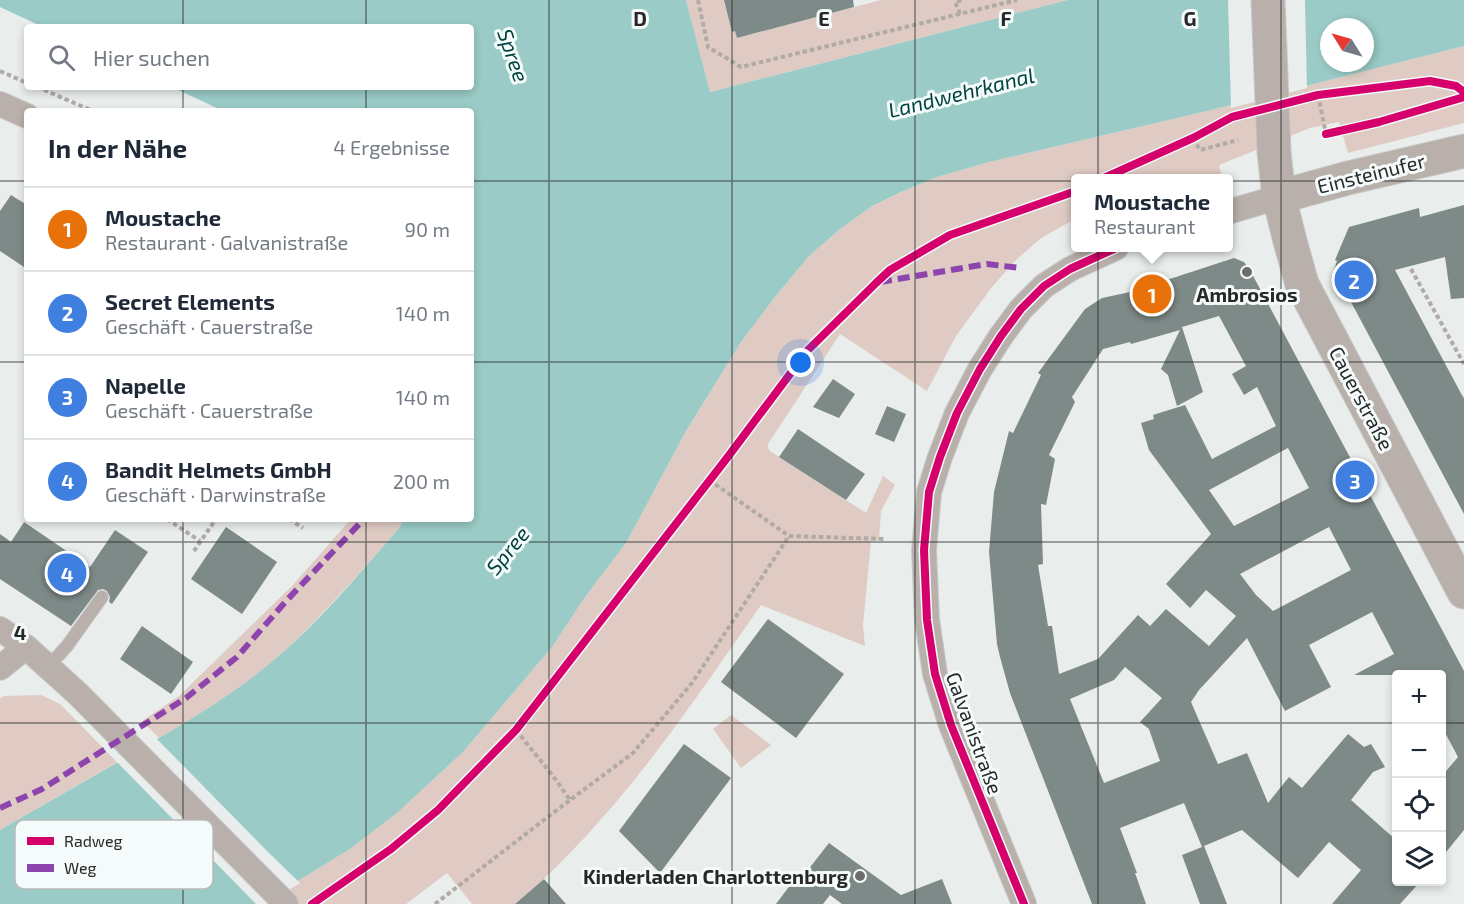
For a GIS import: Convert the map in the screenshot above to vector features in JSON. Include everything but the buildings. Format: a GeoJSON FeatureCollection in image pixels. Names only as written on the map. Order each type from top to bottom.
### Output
{"type":"FeatureCollection","features":[{"type":"Feature","properties":{"kind":"street","name":"Cauerstraße"},"geometry":{"type":"LineString","coordinates":[[1268,0],[1273,143],[1279,197],[1302,284],[1464,592]]}},
{"type":"Feature","properties":{"kind":"street"},"geometry":{"type":"LineString","coordinates":[[0,104],[24,115]]}},
{"type":"Feature","properties":{"kind":"street","name":"Einsteinufer"},"geometry":{"type":"LineString","coordinates":[[1279,197],[1464,151]]}},
{"type":"Feature","properties":{"kind":"street"},"geometry":{"type":"LineString","coordinates":[[1233,211],[1279,197]]}},
{"type":"Feature","properties":{"kind":"street","name":"Galvanistraße"},"geometry":{"type":"LineString","coordinates":[[1024,904],[951,725],[935,674],[927,620],[924,550],[929,492],[957,413],[980,369],[1021,309],[1053,280],[1070,269],[1107,252]]}},
{"type":"Feature","properties":{"kind":"street"},"geometry":{"type":"LineString","coordinates":[[0,629],[26,647],[77,693],[203,820]]}},
{"type":"Feature","properties":{"kind":"street"},"geometry":{"type":"LineString","coordinates":[[0,668],[26,647]]}},
{"type":"Feature","properties":{"kind":"street"},"geometry":{"type":"LineString","coordinates":[[213,830],[286,904]]}},
{"type":"Feature","properties":{"kind":"lane"},"geometry":{"type":"LineString","coordinates":[[48,667],[67,646],[102,597]]}},
{"type":"Feature","properties":{"kind":"path"},"geometry":{"type":"LineString","coordinates":[[698,0],[708,47],[741,67],[1017,0]]}},
{"type":"Feature","properties":{"kind":"path"},"geometry":{"type":"LineString","coordinates":[[960,14],[956,2],[964,0]]}},
{"type":"Feature","properties":{"kind":"path"},"geometry":{"type":"LineString","coordinates":[[0,71],[24,81]]}},
{"type":"Feature","properties":{"kind":"path"},"geometry":{"type":"LineString","coordinates":[[44,90],[86,108]]}},
{"type":"Feature","properties":{"kind":"path"},"geometry":{"type":"LineString","coordinates":[[1318,95],[1326,134]]}},
{"type":"Feature","properties":{"kind":"path"},"geometry":{"type":"LineString","coordinates":[[1193,138],[1200,150],[1238,140]]}},
{"type":"Feature","properties":{"kind":"path"},"geometry":{"type":"LineString","coordinates":[[1411,268],[1464,364]]}},
{"type":"Feature","properties":{"kind":"path"},"geometry":{"type":"LineString","coordinates":[[710,480],[789,536],[884,539]]}},
{"type":"Feature","properties":{"kind":"path"},"geometry":{"type":"LineString","coordinates":[[172,522],[200,541]]}},
{"type":"Feature","properties":{"kind":"path"},"geometry":{"type":"LineString","coordinates":[[194,551],[214,522]]}},
{"type":"Feature","properties":{"kind":"path"},"geometry":{"type":"LineString","coordinates":[[294,522],[303,528]]}},
{"type":"Feature","properties":{"kind":"path"},"geometry":{"type":"LineString","coordinates":[[435,904],[633,753],[692,683],[789,536]]}},
{"type":"Feature","properties":{"kind":"path"},"geometry":{"type":"LineString","coordinates":[[516,730],[570,800]]}},
{"type":"Feature","properties":{"kind":"shaded area"},"geometry":{"type":"Polygon","coordinates":[[[686,0],[724,0],[732,31],[735,31],[737,38],[881,0],[1068,0],[710,92],[686,0]]]}},
{"type":"Feature","properties":{"kind":"shaded area"},"geometry":{"type":"Polygon","coordinates":[[[1464,46],[1464,123],[1348,153],[1339,122],[1310,128],[1219,165],[1221,174],[1071,174],[1071,221],[1041,238],[1016,260],[992,287],[956,336],[927,391],[840,334],[768,444],[768,448],[866,513],[883,476],[895,485],[881,511],[879,540],[871,541],[863,625],[865,646],[761,605],[667,738],[617,801],[557,867],[515,904],[472,904],[447,873],[406,904],[260,904],[350,849],[397,813],[463,752],[552,647],[585,597],[626,543],[686,431],[741,342],[809,256],[872,206],[937,177],[989,162],[1361,72],[1374,72],[1374,69],[1464,46]]]}},
{"type":"Feature","properties":{"kind":"shaded area"},"geometry":{"type":"Polygon","coordinates":[[[348,522],[402,522],[313,623],[260,672],[159,738],[142,721],[179,696],[292,586],[348,522]]]}},
{"type":"Feature","properties":{"kind":"shaded area"},"geometry":{"type":"Polygon","coordinates":[[[41,695],[60,704],[117,762],[0,830],[0,698],[41,695]]]}},
{"type":"Feature","properties":{"kind":"shaded area"},"geometry":{"type":"Polygon","coordinates":[[[731,715],[771,745],[741,768],[713,729],[731,715]]]}},
{"type":"Feature","properties":{"kind":"water"},"geometry":{"type":"Polygon","coordinates":[[[0,0],[686,0],[710,92],[1068,0],[1464,0],[1464,46],[1374,69],[1374,18],[1320,18],[1320,72],[1361,72],[989,162],[937,177],[872,206],[839,230],[809,256],[741,342],[686,431],[626,543],[585,597],[552,647],[463,752],[397,813],[350,849],[260,904],[0,904],[0,830],[15,821],[15,889],[213,889],[213,820],[17,820],[186,722],[257,674],[323,613],[402,522],[474,522],[474,108],[217,108],[178,90],[474,90],[474,24],[37,24],[0,7],[0,0]]]}},
{"type":"Feature","properties":{"kind":"pier"},"geometry":{"type":"Polygon","coordinates":[[[1228,0],[1305,0],[1307,88],[1231,108],[1228,0]]]}},
{"type":"Feature","properties":{"kind":"pier"},"geometry":{"type":"Polygon","coordinates":[[[155,737],[300,883],[266,904],[256,904],[213,860],[213,820],[174,820],[115,760],[155,737]]]}},
{"type":"Feature","properties":{"kind":"marked path"},"geometry":{"type":"LineString","coordinates":[[880,282],[987,264],[1020,268]]}},
{"type":"Feature","properties":{"kind":"marked path"},"geometry":{"type":"LineString","coordinates":[[0,808],[42,789],[186,698],[237,657],[361,522]]}},
{"type":"Feature","properties":{"kind":"cycle path"},"geometry":{"type":"LineString","coordinates":[[1113,174],[1193,138],[1232,117],[1318,95],[1430,81],[1456,86],[1464,92]]}},
{"type":"Feature","properties":{"kind":"cycle path"},"geometry":{"type":"LineString","coordinates":[[1326,134],[1379,122],[1464,97]]}},
{"type":"Feature","properties":{"kind":"cycle path"},"geometry":{"type":"LineString","coordinates":[[312,904],[391,849],[438,810],[516,730],[808,350],[876,283],[890,270],[950,235],[1071,193]]}},
{"type":"Feature","properties":{"kind":"cycle path"},"geometry":{"type":"LineString","coordinates":[[1024,904],[951,725],[935,674],[927,620],[924,550],[929,492],[957,413],[980,369],[1021,309],[1044,286],[1070,269],[1107,252]]}},
{"type":"Feature","properties":{"kind":"place","name":"Ambrosios"},"geometry":{"type":"Point","coordinates":[1247,272]}},
{"type":"Feature","properties":{"kind":"place","name":"Secret Elements"},"geometry":{"type":"Point","coordinates":[1354,280]}},
{"type":"Feature","properties":{"kind":"place","name":"Moustache"},"geometry":{"type":"Point","coordinates":[1152,294]}},
{"type":"Feature","properties":{"kind":"place","name":"Napelle"},"geometry":{"type":"Point","coordinates":[1355,480]}},
{"type":"Feature","properties":{"kind":"place","name":"Bandit Helmets GmbH"},"geometry":{"type":"Point","coordinates":[67,573]}},
{"type":"Feature","properties":{"kind":"place","name":"Kinderladen Charlottenburg"},"geometry":{"type":"Point","coordinates":[860,876]}},
{"type":"Feature","properties":{"kind":"water label","name":"Spree"},"geometry":{"type":"Point","coordinates":[514,55]}},
{"type":"Feature","properties":{"kind":"water label","name":"Landwehrkanal"},"geometry":{"type":"Point","coordinates":[961,92]}},
{"type":"Feature","properties":{"kind":"water label","name":"Spree"},"geometry":{"type":"Point","coordinates":[507,550]}}]}
